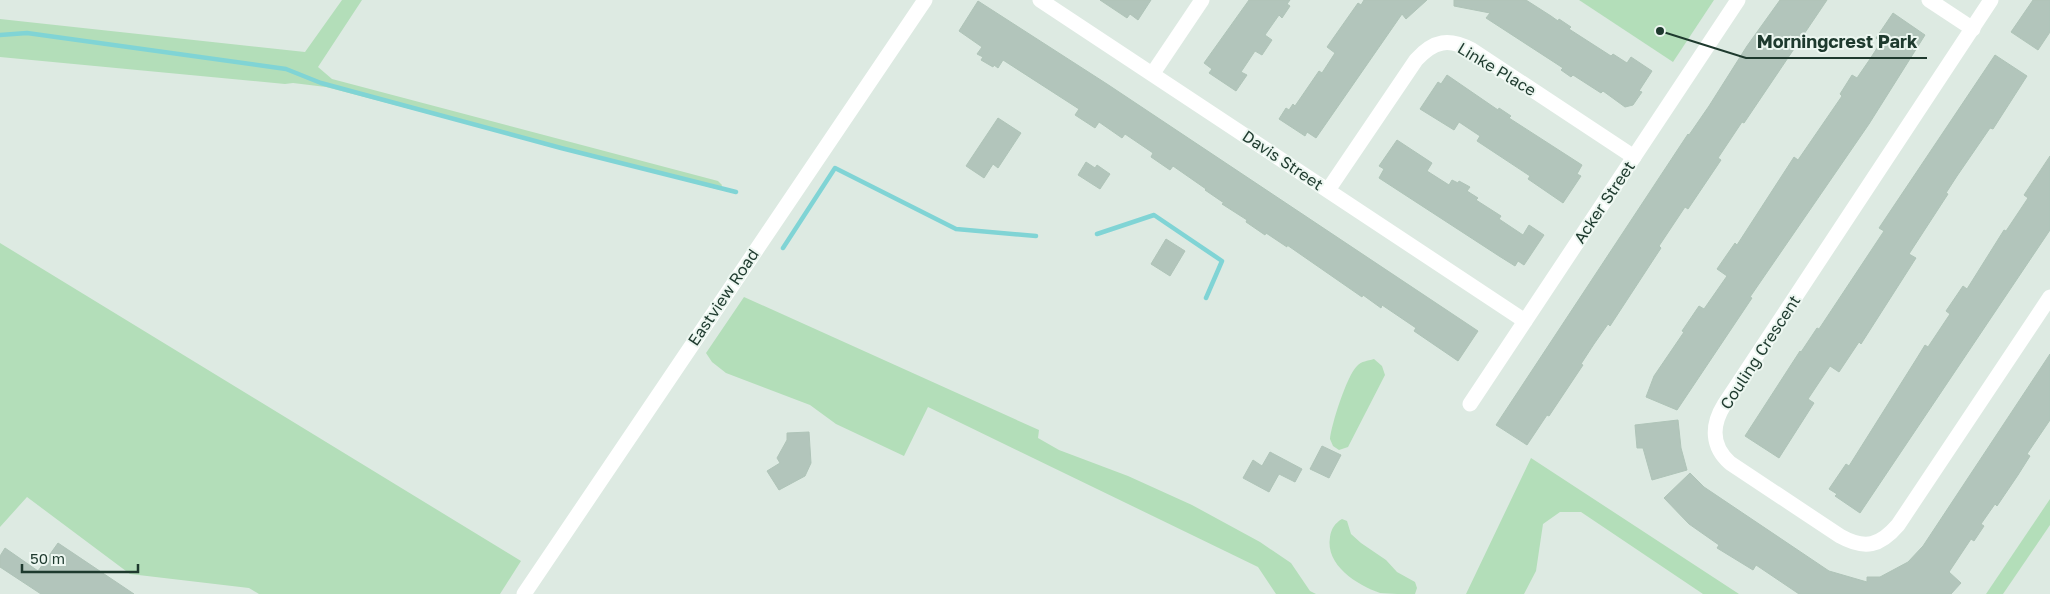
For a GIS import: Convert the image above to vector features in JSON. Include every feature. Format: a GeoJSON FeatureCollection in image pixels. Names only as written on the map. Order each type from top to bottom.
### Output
{"type":"FeatureCollection","features":[{"type":"Feature","properties":{"kind":"street","name":"Eastview Road"},"geometry":{"type":"LineString","coordinates":[[524,594],[925,0]]}},
{"type":"Feature","properties":{"kind":"street","name":"Davis Street"},"geometry":{"type":"LineString","coordinates":[[1040,0],[1525,321]]}},
{"type":"Feature","properties":{"kind":"street"},"geometry":{"type":"LineString","coordinates":[[1153,73],[1202,0]]}},
{"type":"Feature","properties":{"kind":"street","name":"Acker Street"},"geometry":{"type":"LineString","coordinates":[[1470,404],[1738,0]]}},
{"type":"Feature","properties":{"kind":"street"},"geometry":{"type":"LineString","coordinates":[[1929,0],[1973,29]]}},
{"type":"Feature","properties":{"kind":"street","name":"Couling Crescent"},"geometry":{"type":"LineString","coordinates":[[1991,0],[1718,414],[1714,432],[1719,450],[1730,463],[1845,539],[1865,544],[1884,539],[1898,525],[2050,297]]}},
{"type":"Feature","properties":{"kind":"street","name":"Linke Place"},"geometry":{"type":"LineString","coordinates":[[1328,190],[1416,60],[1431,47],[1449,41],[1472,50],[1634,157]]}},
{"type":"Feature","properties":{"kind":"green space"},"geometry":{"type":"Polygon","coordinates":[[[342,0],[362,0],[318,67],[332,79],[718,181],[722,185],[720,190],[326,87],[0,57],[0,19],[305,52],[342,0]]]}},
{"type":"Feature","properties":{"kind":"green space"},"geometry":{"type":"Polygon","coordinates":[[[1579,0],[1714,0],[1673,62],[1579,0]]]}},
{"type":"Feature","properties":{"kind":"green space"},"geometry":{"type":"Polygon","coordinates":[[[0,243],[521,561],[500,594],[259,594],[249,588],[130,574],[27,497],[0,527],[0,243]]]}},
{"type":"Feature","properties":{"kind":"green space"},"geometry":{"type":"Polygon","coordinates":[[[744,297],[1039,430],[1038,438],[1059,450],[1128,476],[1192,505],[1260,542],[1291,563],[1310,591],[1316,594],[1276,594],[1258,567],[928,407],[904,456],[836,424],[810,405],[726,373],[712,362],[706,353],[744,297]]]}},
{"type":"Feature","properties":{"kind":"green space"},"geometry":{"type":"Polygon","coordinates":[[[1374,359],[1382,366],[1385,375],[1348,447],[1339,450],[1333,446],[1330,439],[1344,390],[1357,366],[1374,359]]]}},
{"type":"Feature","properties":{"kind":"green space"},"geometry":{"type":"Polygon","coordinates":[[[1531,458],[1739,594],[1703,594],[1581,512],[1560,512],[1543,524],[1536,571],[1524,594],[1466,594],[1531,458]]]}},
{"type":"Feature","properties":{"kind":"green space"},"geometry":{"type":"Polygon","coordinates":[[[2050,499],[2050,525],[2003,594],[1986,594],[2050,499]]]}},
{"type":"Feature","properties":{"kind":"green space"},"geometry":{"type":"Polygon","coordinates":[[[1342,519],[1347,521],[1351,534],[1361,543],[1386,560],[1397,572],[1415,582],[1417,588],[1415,594],[1380,593],[1362,585],[1344,572],[1332,556],[1330,547],[1332,529],[1342,519]]]}},
{"type":"Feature","properties":{"kind":"building"},"geometry":{"type":"Polygon","coordinates":[[[1100,0],[1151,0],[1138,20],[1130,14],[1127,18],[1100,0]]]}},
{"type":"Feature","properties":{"kind":"building"},"geometry":{"type":"Polygon","coordinates":[[[1249,0],[1290,0],[1287,4],[1290,6],[1282,18],[1279,15],[1265,35],[1272,40],[1262,55],[1255,51],[1241,72],[1247,75],[1236,91],[1209,73],[1212,69],[1204,63],[1249,0]]]}},
{"type":"Feature","properties":{"kind":"building"},"geometry":{"type":"Polygon","coordinates":[[[1364,0],[1427,0],[1406,19],[1402,14],[1316,138],[1307,132],[1305,136],[1279,119],[1286,108],[1289,110],[1293,104],[1295,106],[1319,71],[1322,73],[1335,53],[1327,47],[1358,3],[1361,5],[1364,0]]]}},
{"type":"Feature","properties":{"kind":"building"},"geometry":{"type":"Polygon","coordinates":[[[1454,0],[1526,0],[1558,21],[1559,19],[1571,27],[1569,29],[1611,56],[1613,54],[1627,63],[1631,57],[1652,71],[1639,91],[1642,92],[1633,105],[1625,107],[1603,91],[1601,93],[1573,75],[1571,77],[1561,70],[1563,68],[1486,18],[1490,13],[1454,6],[1454,0]]]}},
{"type":"Feature","properties":{"kind":"building"},"geometry":{"type":"Polygon","coordinates":[[[1780,0],[1827,0],[1744,123],[1742,122],[1718,158],[1721,160],[1688,209],[1685,207],[1659,246],[1661,248],[1610,326],[1608,324],[1549,416],[1547,415],[1527,445],[1496,425],[1688,134],[1780,0]]]}},
{"type":"Feature","properties":{"kind":"building"},"geometry":{"type":"Polygon","coordinates":[[[2033,0],[2050,0],[2050,32],[2038,50],[2011,32],[2033,0]]]}},
{"type":"Feature","properties":{"kind":"building"},"geometry":{"type":"Polygon","coordinates":[[[978,1],[1107,84],[1478,331],[1458,361],[1414,331],[1416,328],[1382,305],[1381,308],[1363,295],[1362,297],[1287,245],[1287,247],[1266,233],[1265,235],[1173,166],[1170,170],[1151,157],[1153,153],[1125,134],[1122,138],[1099,122],[1095,128],[1075,115],[1079,109],[1003,60],[998,68],[981,60],[983,57],[977,54],[982,47],[959,31],[978,1]]]}},
{"type":"Feature","properties":{"kind":"building"},"geometry":{"type":"Polygon","coordinates":[[[1893,13],[1925,35],[1869,124],[1750,297],[1752,298],[1677,410],[1646,397],[1654,376],[1684,332],[1682,331],[1699,306],[1704,309],[1727,276],[1717,269],[1735,243],[1737,245],[1794,157],[1798,160],[1842,96],[1840,94],[1852,75],[1857,78],[1881,42],[1876,38],[1893,13]]]}},
{"type":"Feature","properties":{"kind":"building"},"geometry":{"type":"Polygon","coordinates":[[[1995,55],[2027,76],[1993,129],[1990,128],[1946,193],[1948,194],[1909,254],[1916,258],[1861,344],[1859,342],[1839,372],[1830,366],[1808,399],[1814,403],[1779,458],[1745,436],[1800,351],[1817,328],[1819,329],[1884,231],[1879,228],[1995,55]]]}},
{"type":"Feature","properties":{"kind":"building"},"geometry":{"type":"Polygon","coordinates":[[[1447,75],[1582,165],[1577,174],[1581,176],[1563,203],[1528,179],[1530,176],[1477,141],[1480,136],[1459,122],[1454,130],[1420,109],[1438,82],[1441,84],[1447,75]]]}},
{"type":"Feature","properties":{"kind":"building"},"geometry":{"type":"Polygon","coordinates":[[[998,118],[1021,133],[998,168],[993,164],[984,178],[966,166],[998,118]]]}},
{"type":"Feature","properties":{"kind":"building"},"geometry":{"type":"Polygon","coordinates":[[[1397,140],[1432,163],[1427,171],[1449,185],[1452,180],[1458,183],[1459,181],[1470,187],[1467,191],[1478,198],[1476,200],[1501,216],[1499,219],[1523,235],[1529,225],[1544,235],[1524,265],[1518,261],[1515,266],[1379,178],[1384,169],[1379,166],[1397,140]]]}},
{"type":"Feature","properties":{"kind":"building"},"geometry":{"type":"Polygon","coordinates":[[[2050,156],[2050,230],[1860,513],[1835,496],[1837,494],[1829,489],[1846,464],[1849,466],[1925,345],[1928,347],[1950,314],[1946,311],[1963,286],[1967,289],[2004,230],[2006,231],[2028,198],[2024,195],[2050,156]]]}},
{"type":"Feature","properties":{"kind":"building"},"geometry":{"type":"Polygon","coordinates":[[[1086,162],[1095,168],[1097,165],[1110,174],[1100,189],[1078,175],[1086,162]]]}},
{"type":"Feature","properties":{"kind":"building"},"geometry":{"type":"Polygon","coordinates":[[[1166,239],[1185,251],[1170,276],[1151,264],[1166,239]]]}},
{"type":"Feature","properties":{"kind":"building"},"geometry":{"type":"Polygon","coordinates":[[[2050,354],[2050,420],[2027,454],[2030,456],[2018,475],[1997,506],[1995,504],[1981,524],[1984,526],[1974,541],[1971,539],[1949,572],[1961,583],[1951,594],[1799,594],[1756,565],[1753,570],[1717,548],[1719,545],[1689,524],[1664,498],[1690,473],[1704,487],[1829,571],[1867,582],[1867,577],[1880,577],[1908,562],[1923,546],[2050,354]]]}},
{"type":"Feature","properties":{"kind":"building"},"geometry":{"type":"Polygon","coordinates":[[[1678,420],[1681,448],[1687,470],[1652,480],[1643,448],[1637,448],[1635,425],[1678,420]]]}},
{"type":"Feature","properties":{"kind":"building"},"geometry":{"type":"Polygon","coordinates":[[[809,432],[811,463],[805,476],[779,490],[767,471],[780,463],[777,458],[787,440],[787,433],[809,432]]]}},
{"type":"Feature","properties":{"kind":"building"},"geometry":{"type":"Polygon","coordinates":[[[1322,446],[1341,455],[1329,478],[1310,469],[1322,446]]]}},
{"type":"Feature","properties":{"kind":"building"},"geometry":{"type":"Polygon","coordinates":[[[1270,452],[1302,469],[1295,482],[1279,474],[1269,492],[1243,478],[1253,460],[1262,466],[1270,452]]]}},
{"type":"Feature","properties":{"kind":"building"},"geometry":{"type":"Polygon","coordinates":[[[58,543],[134,594],[41,594],[0,567],[0,556],[5,548],[38,571],[58,543]]]}},
{"type":"Feature","properties":{"kind":"waterway"},"geometry":{"type":"LineString","coordinates":[[0,35],[27,33],[286,69],[321,83],[561,148],[736,192]]}},
{"type":"Feature","properties":{"kind":"waterway"},"geometry":{"type":"LineString","coordinates":[[783,248],[835,168],[956,229],[1036,236]]}},
{"type":"Feature","properties":{"kind":"waterway"},"geometry":{"type":"LineString","coordinates":[[1097,234],[1154,215],[1222,261],[1206,298]]}},
{"type":"Feature","properties":{"kind":"place","name":"Morningcrest Park"},"geometry":{"type":"Point","coordinates":[1660,31]}}]}
